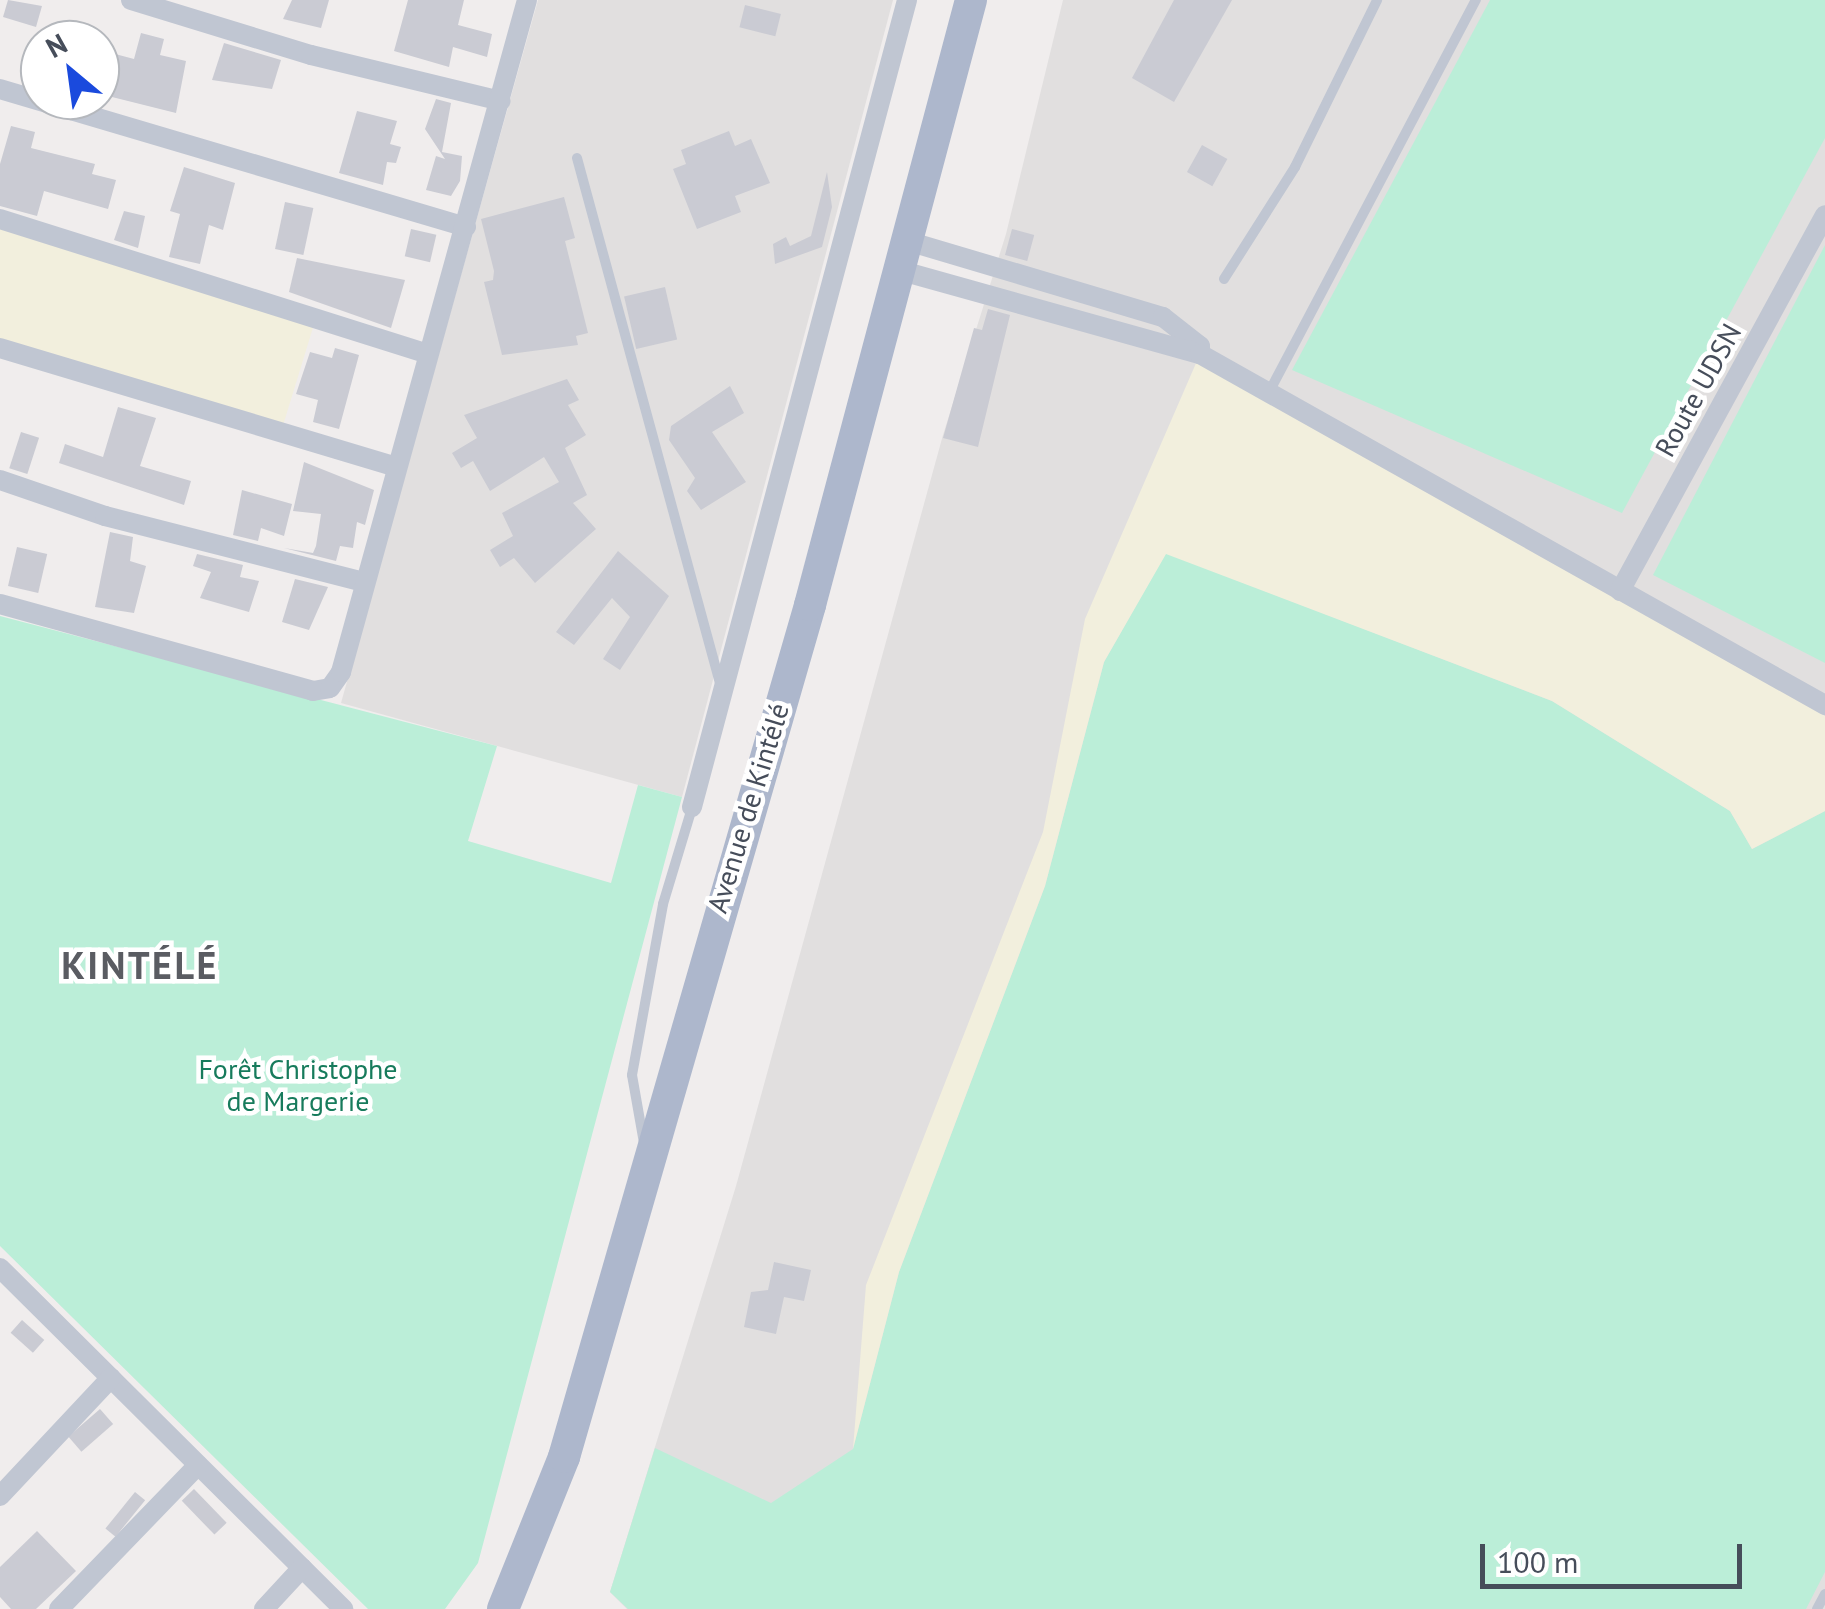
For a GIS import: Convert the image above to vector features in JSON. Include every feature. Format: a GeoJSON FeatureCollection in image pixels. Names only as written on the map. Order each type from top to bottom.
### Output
{"type":"FeatureCollection","features":[{"type":"Feature","properties":{"kind":"main road","name":"Avenue de Kintélé"},"geometry":{"type":"LineString","coordinates":[[504,1609],[564,1457],[646,1157],[915,259],[971,0]]}},
{"type":"Feature","properties":{"kind":"street"},"geometry":{"type":"LineString","coordinates":[[132,0],[311,56],[502,101]]}},
{"type":"Feature","properties":{"kind":"street"},"geometry":{"type":"LineString","coordinates":[[0,604],[313,691],[330,688],[341,672],[394,466],[502,101],[526,0]]}},
{"type":"Feature","properties":{"kind":"street"},"geometry":{"type":"LineString","coordinates":[[692,807],[907,0]]}},
{"type":"Feature","properties":{"kind":"street"},"geometry":{"type":"LineString","coordinates":[[0,88],[466,227]]}},
{"type":"Feature","properties":{"kind":"street","name":"Route UDSN"},"geometry":{"type":"LineString","coordinates":[[1620,592],[1825,215]]}},
{"type":"Feature","properties":{"kind":"street"},"geometry":{"type":"LineString","coordinates":[[0,219],[428,354]]}},
{"type":"Feature","properties":{"kind":"street"},"geometry":{"type":"LineString","coordinates":[[915,259],[1200,354],[1266,396],[1825,705]]}},
{"type":"Feature","properties":{"kind":"street"},"geometry":{"type":"LineString","coordinates":[[915,259],[1163,317],[1200,346],[1200,354]]}},
{"type":"Feature","properties":{"kind":"street"},"geometry":{"type":"LineString","coordinates":[[0,348],[394,466]]}},
{"type":"Feature","properties":{"kind":"street"},"geometry":{"type":"LineString","coordinates":[[0,480],[106,516],[362,582]]}},
{"type":"Feature","properties":{"kind":"street"},"geometry":{"type":"LineString","coordinates":[[0,1268],[343,1609]]}},
{"type":"Feature","properties":{"kind":"street"},"geometry":{"type":"LineString","coordinates":[[0,1496],[111,1378]]}},
{"type":"Feature","properties":{"kind":"street"},"geometry":{"type":"LineString","coordinates":[[59,1609],[198,1466]]}},
{"type":"Feature","properties":{"kind":"street"},"geometry":{"type":"LineString","coordinates":[[264,1609],[302,1568]]}},
{"type":"Feature","properties":{"kind":"lane"},"geometry":{"type":"LineString","coordinates":[[1224,279],[1295,167],[1377,0]]}},
{"type":"Feature","properties":{"kind":"lane"},"geometry":{"type":"LineString","coordinates":[[1266,396],[1476,0]]}},
{"type":"Feature","properties":{"kind":"lane"},"geometry":{"type":"LineString","coordinates":[[577,158],[722,692]]}},
{"type":"Feature","properties":{"kind":"lane"},"geometry":{"type":"LineString","coordinates":[[646,1157],[632,1075],[663,904],[692,807]]}},
{"type":"Feature","properties":{"kind":"lane"},"geometry":{"type":"LineString","coordinates":[[1817,1609],[1825,1594]]}},
{"type":"Feature","properties":{"kind":"shaded area"},"geometry":{"type":"Polygon","coordinates":[[[538,0],[893,0],[682,797],[341,703],[538,0]]]}},
{"type":"Feature","properties":{"kind":"shaded area"},"geometry":{"type":"Polygon","coordinates":[[[1063,0],[1825,0],[1825,1609],[627,1609],[610,1592],[736,1186],[943,435],[1006,234],[1063,0]]]}},
{"type":"Feature","properties":{"kind":"green space"},"geometry":{"type":"Polygon","coordinates":[[[1490,0],[1825,0],[1825,138],[1622,513],[1292,370],[1490,0]]]}},
{"type":"Feature","properties":{"kind":"green space"},"geometry":{"type":"Polygon","coordinates":[[[1825,245],[1825,663],[1653,575],[1825,245]]]}},
{"type":"Feature","properties":{"kind":"green space"},"geometry":{"type":"Polygon","coordinates":[[[1166,553],[1552,701],[1730,811],[1752,849],[1825,811],[1825,1572],[1806,1609],[628,1609],[610,1592],[655,1448],[771,1503],[853,1449],[899,1272],[1045,886],[1104,662],[1166,553]]]}},
{"type":"Feature","properties":{"kind":"green space","name":"Forêt Christophe de Margerie"},"geometry":{"type":"Polygon","coordinates":[[[0,616],[497,746],[468,841],[611,883],[638,785],[682,797],[478,1563],[445,1609],[368,1609],[0,1246],[0,616]]]}},
{"type":"Feature","properties":{"kind":"sand"},"geometry":{"type":"Polygon","coordinates":[[[0,226],[315,322],[280,434],[0,348],[0,226]]]}},
{"type":"Feature","properties":{"kind":"sand"},"geometry":{"type":"Polygon","coordinates":[[[1200,354],[1620,591],[1825,716],[1825,811],[1752,849],[1730,811],[1552,701],[1166,554],[1104,662],[1045,886],[899,1272],[853,1449],[866,1285],[1043,832],[1085,619],[1200,354]]]}},
{"type":"Feature","properties":{"kind":"building"},"geometry":{"type":"Polygon","coordinates":[[[8,0],[42,6],[38,20],[20,22],[3,17],[8,0]]]}},
{"type":"Feature","properties":{"kind":"building"},"geometry":{"type":"Polygon","coordinates":[[[292,0],[329,0],[321,28],[283,19],[292,0]]]}},
{"type":"Feature","properties":{"kind":"building"},"geometry":{"type":"Polygon","coordinates":[[[408,0],[464,0],[458,25],[492,34],[487,57],[453,47],[449,67],[394,51],[408,0]]]}},
{"type":"Feature","properties":{"kind":"building"},"geometry":{"type":"Polygon","coordinates":[[[1174,0],[1232,0],[1174,102],[1132,78],[1174,0]]]}},
{"type":"Feature","properties":{"kind":"building"},"geometry":{"type":"Polygon","coordinates":[[[745,5],[781,14],[775,36],[739,27],[745,5]]]}},
{"type":"Feature","properties":{"kind":"building"},"geometry":{"type":"Polygon","coordinates":[[[141,33],[164,39],[160,55],[186,61],[176,113],[120,99],[120,55],[134,59],[141,33]]]}},
{"type":"Feature","properties":{"kind":"building"},"geometry":{"type":"Polygon","coordinates":[[[224,43],[281,60],[272,89],[212,80],[224,43]]]}},
{"type":"Feature","properties":{"kind":"building"},"geometry":{"type":"Polygon","coordinates":[[[436,99],[451,103],[442,152],[462,156],[460,181],[451,196],[426,190],[436,156],[445,159],[425,129],[436,99]]]}},
{"type":"Feature","properties":{"kind":"building"},"geometry":{"type":"Polygon","coordinates":[[[357,111],[397,121],[390,144],[401,147],[396,163],[387,162],[383,185],[339,173],[357,111]]]}},
{"type":"Feature","properties":{"kind":"building"},"geometry":{"type":"Polygon","coordinates":[[[11,126],[35,132],[31,148],[95,164],[92,174],[116,180],[108,209],[44,191],[37,216],[0,206],[0,164],[11,126]]]}},
{"type":"Feature","properties":{"kind":"building"},"geometry":{"type":"Polygon","coordinates":[[[729,131],[735,146],[751,139],[770,183],[735,196],[741,212],[697,229],[673,169],[686,164],[681,150],[729,131]]]}},
{"type":"Feature","properties":{"kind":"building"},"geometry":{"type":"Polygon","coordinates":[[[1202,145],[1227,159],[1212,186],[1187,172],[1202,145]]]}},
{"type":"Feature","properties":{"kind":"building"},"geometry":{"type":"Polygon","coordinates":[[[184,167],[235,183],[223,230],[209,225],[200,264],[169,257],[180,214],[170,211],[184,167]]]}},
{"type":"Feature","properties":{"kind":"building"},"geometry":{"type":"Polygon","coordinates":[[[827,172],[832,207],[822,247],[775,264],[773,244],[786,237],[790,246],[811,236],[827,172]]]}},
{"type":"Feature","properties":{"kind":"building"},"geometry":{"type":"Polygon","coordinates":[[[564,197],[575,238],[565,241],[588,333],[576,336],[578,345],[502,355],[484,282],[493,280],[494,271],[481,219],[564,197]]]}},
{"type":"Feature","properties":{"kind":"building"},"geometry":{"type":"Polygon","coordinates":[[[285,202],[313,208],[303,255],[275,249],[285,202]]]}},
{"type":"Feature","properties":{"kind":"building"},"geometry":{"type":"Polygon","coordinates":[[[124,211],[145,216],[138,248],[114,240],[124,211]]]}},
{"type":"Feature","properties":{"kind":"building"},"geometry":{"type":"Polygon","coordinates":[[[411,229],[436,235],[430,262],[405,256],[411,229]]]}},
{"type":"Feature","properties":{"kind":"building"},"geometry":{"type":"Polygon","coordinates":[[[1012,229],[1034,235],[1027,261],[1005,255],[1012,229]]]}},
{"type":"Feature","properties":{"kind":"building"},"geometry":{"type":"Polygon","coordinates":[[[297,258],[405,280],[391,328],[289,292],[297,258]]]}},
{"type":"Feature","properties":{"kind":"building"},"geometry":{"type":"Polygon","coordinates":[[[665,287],[677,340],[636,349],[624,296],[665,287]]]}},
{"type":"Feature","properties":{"kind":"building"},"geometry":{"type":"Polygon","coordinates":[[[988,309],[1010,315],[978,447],[943,438],[974,328],[982,330],[988,309]]]}},
{"type":"Feature","properties":{"kind":"building"},"geometry":{"type":"Polygon","coordinates":[[[335,348],[359,355],[339,429],[313,422],[318,400],[296,394],[310,352],[332,358],[335,348]]]}},
{"type":"Feature","properties":{"kind":"building"},"geometry":{"type":"Polygon","coordinates":[[[567,379],[579,400],[568,405],[586,435],[565,448],[587,495],[573,503],[596,529],[535,583],[514,558],[500,567],[490,550],[513,536],[502,513],[559,482],[544,457],[490,491],[473,461],[461,468],[452,453],[477,438],[464,415],[567,379]]]}},
{"type":"Feature","properties":{"kind":"building"},"geometry":{"type":"Polygon","coordinates":[[[730,386],[744,413],[712,432],[746,482],[701,510],[687,491],[695,478],[669,440],[671,426],[730,386]]]}},
{"type":"Feature","properties":{"kind":"building"},"geometry":{"type":"Polygon","coordinates":[[[118,407],[156,418],[140,466],[191,481],[184,505],[59,463],[65,444],[103,457],[118,407]]]}},
{"type":"Feature","properties":{"kind":"building"},"geometry":{"type":"Polygon","coordinates":[[[21,432],[39,438],[27,474],[9,468],[21,432]]]}},
{"type":"Feature","properties":{"kind":"building"},"geometry":{"type":"Polygon","coordinates":[[[304,462],[374,490],[365,525],[357,522],[353,548],[340,546],[336,561],[284,548],[313,553],[316,546],[321,514],[293,511],[304,462]]]}},
{"type":"Feature","properties":{"kind":"building"},"geometry":{"type":"Polygon","coordinates":[[[242,490],[292,504],[284,536],[261,528],[258,541],[233,535],[242,490]]]}},
{"type":"Feature","properties":{"kind":"building"},"geometry":{"type":"Polygon","coordinates":[[[110,532],[133,537],[130,561],[146,566],[134,613],[95,607],[110,532]]]}},
{"type":"Feature","properties":{"kind":"building"},"geometry":{"type":"Polygon","coordinates":[[[17,547],[47,554],[38,593],[8,586],[17,547]]]}},
{"type":"Feature","properties":{"kind":"building"},"geometry":{"type":"Polygon","coordinates":[[[618,551],[669,596],[620,670],[603,659],[630,617],[612,598],[574,645],[556,632],[618,551]]]}},
{"type":"Feature","properties":{"kind":"building"},"geometry":{"type":"Polygon","coordinates":[[[197,554],[243,565],[240,577],[259,581],[249,612],[200,598],[211,572],[193,566],[197,554]]]}},
{"type":"Feature","properties":{"kind":"building"},"geometry":{"type":"Polygon","coordinates":[[[295,579],[328,587],[309,630],[282,622],[295,579]]]}},
{"type":"Feature","properties":{"kind":"building"},"geometry":{"type":"Polygon","coordinates":[[[774,1262],[811,1270],[804,1301],[784,1297],[776,1334],[744,1327],[751,1292],[768,1290],[774,1262]]]}},
{"type":"Feature","properties":{"kind":"building"},"geometry":{"type":"Polygon","coordinates":[[[22,1320],[44,1340],[33,1353],[11,1333],[22,1320]]]}},
{"type":"Feature","properties":{"kind":"building"},"geometry":{"type":"Polygon","coordinates":[[[100,1409],[113,1424],[81,1452],[68,1437],[100,1409]]]}},
{"type":"Feature","properties":{"kind":"building"},"geometry":{"type":"Polygon","coordinates":[[[194,1489],[227,1523],[214,1535],[182,1501],[194,1489]]]}},
{"type":"Feature","properties":{"kind":"building"},"geometry":{"type":"Polygon","coordinates":[[[135,1492],[145,1500],[116,1537],[105,1529],[135,1492]]]}},
{"type":"Feature","properties":{"kind":"building"},"geometry":{"type":"Polygon","coordinates":[[[37,1531],[76,1571],[36,1609],[11,1609],[0,1597],[0,1567],[37,1531]]]}},
{"type":"Feature","properties":{"kind":"district","name":"KINTÉLÉ"},"geometry":{"type":"Point","coordinates":[140,965]}}]}
